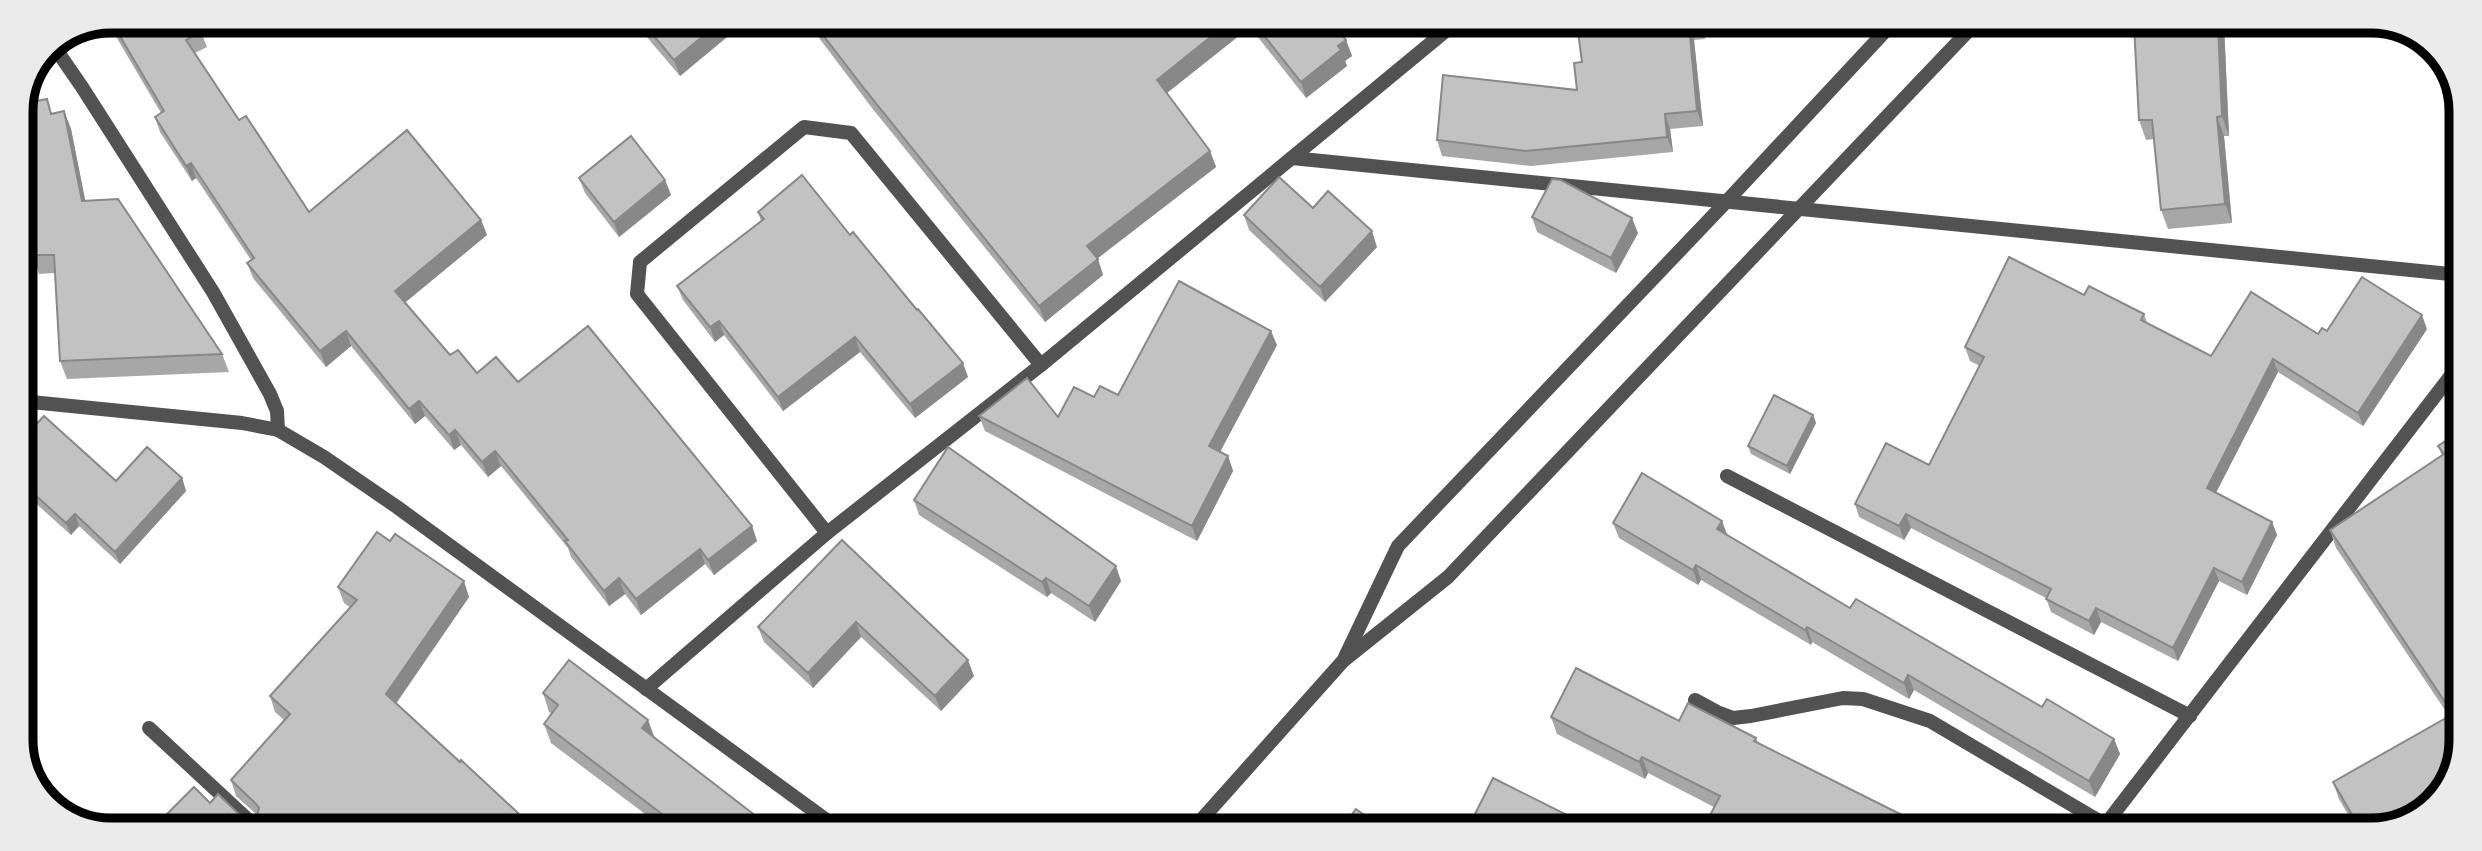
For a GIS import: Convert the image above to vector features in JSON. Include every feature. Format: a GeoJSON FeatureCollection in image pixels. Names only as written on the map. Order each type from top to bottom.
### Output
{"type":"FeatureCollection","features":[{"type":"Feature","properties":{"kind":"street"},"geometry":{"type":"LineString","coordinates":[[646,689],[827,533],[1041,365],[1443,33]]}},
{"type":"Feature","properties":{"kind":"street"},"geometry":{"type":"LineString","coordinates":[[1343,661],[1398,546],[1884,33]]}},
{"type":"Feature","properties":{"kind":"street"},"geometry":{"type":"LineString","coordinates":[[1203,818],[1343,661],[1448,577],[1966,33]]}},
{"type":"Feature","properties":{"kind":"street"},"geometry":{"type":"LineString","coordinates":[[59,54],[213,292],[270,394],[277,411],[278,430]]}},
{"type":"Feature","properties":{"kind":"street"},"geometry":{"type":"LineString","coordinates":[[827,533],[637,293],[640,262],[804,127],[851,133],[1041,365]]}},
{"type":"Feature","properties":{"kind":"street"},"geometry":{"type":"LineString","coordinates":[[1292,158],[2449,274]]}},
{"type":"Feature","properties":{"kind":"street"},"geometry":{"type":"LineString","coordinates":[[2111,818],[2449,378]]}},
{"type":"Feature","properties":{"kind":"street"},"geometry":{"type":"LineString","coordinates":[[33,402],[242,423],[278,430],[324,457],[397,507],[824,818]]}},
{"type":"Feature","properties":{"kind":"street"},"geometry":{"type":"LineString","coordinates":[[1727,476],[2190,716]]}},
{"type":"Feature","properties":{"kind":"street"},"geometry":{"type":"LineString","coordinates":[[1695,700],[1733,718],[1843,698],[1863,699],[1930,721],[2089,818]]}},
{"type":"Feature","properties":{"kind":"street"},"geometry":{"type":"LineString","coordinates":[[149,728],[246,818]]}},
{"type":"Feature","properties":{"kind":"building"},"geometry":{"type":"Polygon","coordinates":[[[118,33],[199,33],[186,40],[239,120],[246,116],[309,212],[407,130],[481,220],[395,291],[450,355],[458,350],[477,373],[496,357],[518,382],[588,326],[752,526],[708,560],[700,549],[636,599],[619,578],[604,591],[565,541],[568,540],[495,451],[482,462],[455,430],[449,435],[419,401],[409,409],[346,331],[320,351],[247,263],[254,258],[191,163],[186,166],[155,117],[164,111],[118,33]]]}},
{"type":"Feature","properties":{"kind":"building"},"geometry":{"type":"Polygon","coordinates":[[[651,33],[707,33],[674,60],[651,33]]]}},
{"type":"Feature","properties":{"kind":"building"},"geometry":{"type":"Polygon","coordinates":[[[821,33],[1216,33],[1157,80],[1210,151],[1087,246],[1098,259],[1039,306],[821,33]]]}},
{"type":"Feature","properties":{"kind":"building"},"geometry":{"type":"Polygon","coordinates":[[[1262,33],[1340,33],[1346,40],[1338,46],[1341,50],[1301,82],[1262,33]]]}},
{"type":"Feature","properties":{"kind":"building"},"geometry":{"type":"Polygon","coordinates":[[[1578,33],[1690,33],[1697,111],[1665,114],[1667,137],[1526,151],[1437,140],[1443,75],[1577,90],[1574,63],[1582,62],[1578,33]]]}},
{"type":"Feature","properties":{"kind":"building"},"geometry":{"type":"Polygon","coordinates":[[[2134,33],[2218,33],[2222,116],[2217,117],[2225,204],[2161,210],[2152,120],[2139,120],[2134,33]]]}},
{"type":"Feature","properties":{"kind":"building"},"geometry":{"type":"Polygon","coordinates":[[[47,99],[51,114],[64,111],[82,201],[118,199],[222,354],[60,361],[54,255],[33,255],[33,112],[34,101],[47,99]]]}},
{"type":"Feature","properties":{"kind":"building"},"geometry":{"type":"Polygon","coordinates":[[[631,136],[665,180],[614,222],[579,178],[631,136]]]}},
{"type":"Feature","properties":{"kind":"building"},"geometry":{"type":"Polygon","coordinates":[[[802,175],[850,235],[853,232],[963,363],[910,404],[855,337],[778,397],[719,321],[710,327],[677,286],[764,219],[758,212],[802,175]]]}},
{"type":"Feature","properties":{"kind":"building"},"geometry":{"type":"Polygon","coordinates":[[[1279,177],[1313,208],[1328,191],[1372,231],[1320,287],[1244,215],[1279,177]]]}},
{"type":"Feature","properties":{"kind":"building"},"geometry":{"type":"Polygon","coordinates":[[[1552,179],[1561,180],[1632,218],[1611,258],[1532,217],[1552,179]]]}},
{"type":"Feature","properties":{"kind":"building"},"geometry":{"type":"Polygon","coordinates":[[[2009,257],[2084,295],[2089,286],[2144,314],[2141,320],[2211,356],[2251,292],[2318,334],[2322,328],[2327,331],[2362,277],[2422,315],[2358,413],[2273,359],[2207,488],[2272,522],[2242,582],[2214,568],[2173,648],[2096,608],[2089,621],[2046,599],[2051,589],[1906,514],[1899,526],[1855,504],[1886,443],[1929,465],[1984,357],[1965,347],[2009,257]]]}},
{"type":"Feature","properties":{"kind":"building"},"geometry":{"type":"Polygon","coordinates":[[[1179,281],[1271,331],[1209,446],[1228,456],[1192,526],[979,416],[1027,378],[1058,417],[1074,387],[1094,397],[1100,386],[1118,395],[1179,281]]]}},
{"type":"Feature","properties":{"kind":"building"},"geometry":{"type":"Polygon","coordinates":[[[1774,395],[1813,415],[1787,466],[1748,446],[1774,395]]]}},
{"type":"Feature","properties":{"kind":"building"},"geometry":{"type":"Polygon","coordinates":[[[44,416],[116,481],[147,447],[182,478],[115,552],[75,514],[66,523],[33,493],[33,428],[44,416]]]}},
{"type":"Feature","properties":{"kind":"building"},"geometry":{"type":"Polygon","coordinates":[[[2449,439],[2449,708],[2330,530],[2444,454],[2438,446],[2449,439]]]}},
{"type":"Feature","properties":{"kind":"building"},"geometry":{"type":"Polygon","coordinates":[[[948,447],[1116,566],[1089,606],[1046,578],[1042,582],[914,500],[948,447]]]}},
{"type":"Feature","properties":{"kind":"building"},"geometry":{"type":"Polygon","coordinates":[[[1642,473],[1722,521],[1717,529],[1850,608],[1856,599],[2042,707],[2047,699],[2114,739],[2089,781],[1908,675],[1904,683],[1807,627],[1805,630],[1696,565],[1693,570],[1613,523],[1642,473]]]}},
{"type":"Feature","properties":{"kind":"building"},"geometry":{"type":"Polygon","coordinates":[[[377,532],[390,541],[395,534],[464,581],[386,694],[523,818],[253,818],[257,816],[259,808],[231,780],[290,714],[270,696],[357,600],[338,587],[377,532]]]}},
{"type":"Feature","properties":{"kind":"building"},"geometry":{"type":"Polygon","coordinates":[[[842,540],[968,660],[935,696],[856,622],[808,673],[758,627],[842,540]]]}},
{"type":"Feature","properties":{"kind":"building"},"geometry":{"type":"Polygon","coordinates":[[[569,660],[648,720],[642,728],[758,818],[667,818],[544,724],[558,705],[543,693],[569,660]]]}},
{"type":"Feature","properties":{"kind":"building"},"geometry":{"type":"Polygon","coordinates":[[[1576,668],[1679,721],[1688,703],[1756,738],[1754,741],[1908,818],[1709,818],[1720,796],[1642,757],[1639,762],[1551,717],[1576,668]]]}},
{"type":"Feature","properties":{"kind":"building"},"geometry":{"type":"Polygon","coordinates":[[[2449,716],[2447,755],[2438,779],[2419,801],[2398,813],[2354,818],[2333,782],[2449,716]]]}},
{"type":"Feature","properties":{"kind":"building"},"geometry":{"type":"Polygon","coordinates":[[[1493,778],[1573,818],[1473,818],[1493,778]]]}},
{"type":"Feature","properties":{"kind":"building"},"geometry":{"type":"Polygon","coordinates":[[[194,787],[210,803],[218,794],[243,818],[163,818],[194,787]]]}},
{"type":"Feature","properties":{"kind":"building"},"geometry":{"type":"Polygon","coordinates":[[[1356,809],[1368,818],[1349,818],[1356,809]]]}}]}
